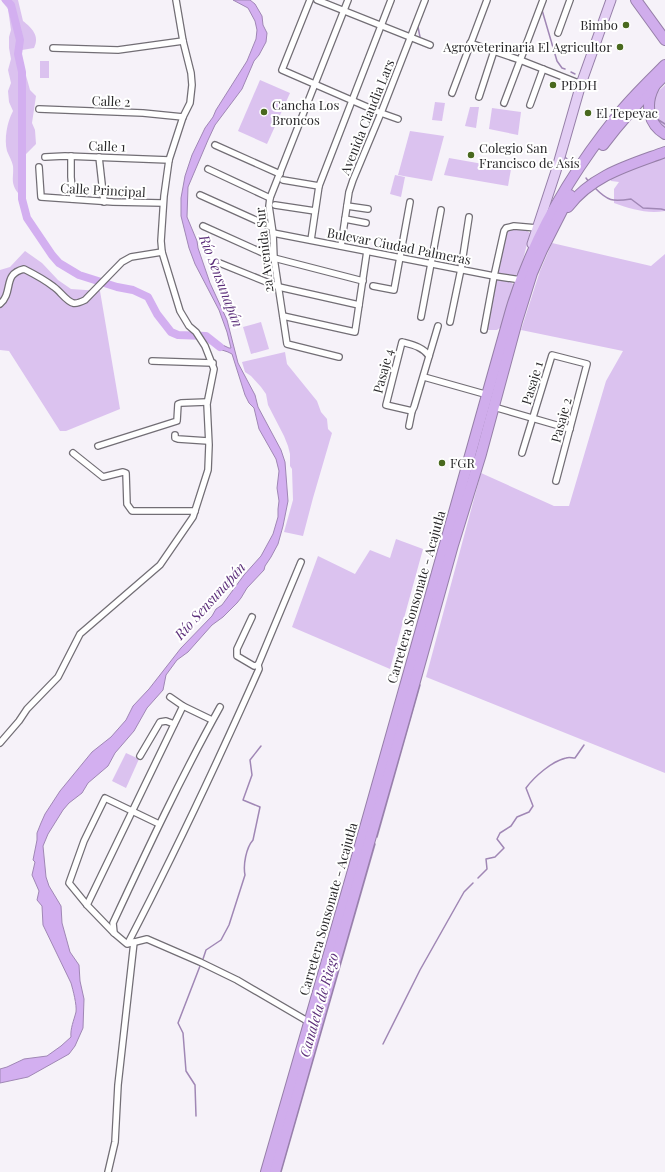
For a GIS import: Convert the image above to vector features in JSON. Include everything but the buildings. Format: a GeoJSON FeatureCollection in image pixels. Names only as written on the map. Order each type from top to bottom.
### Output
{"type":"FeatureCollection","features":[{"type":"Feature","properties":{"kind":"highway"},"geometry":{"type":"LineString","coordinates":[[636,0],[665,40]]}},
{"type":"Feature","properties":{"kind":"highway","name":"Carretera Sonsonate - Acajutla"},"geometry":{"type":"LineString","coordinates":[[510,329],[521,280],[548,219],[593,148],[617,116],[636,94],[665,65]]}},
{"type":"Feature","properties":{"kind":"highway"},"geometry":{"type":"LineString","coordinates":[[665,76],[652,92],[649,108],[654,124],[659,131],[665,134]]}},
{"type":"Feature","properties":{"kind":"highway","name":"Carretera Sonsonate - Acajutla"},"geometry":{"type":"LineString","coordinates":[[266,1172],[408,675],[442,549],[488,395],[510,329],[542,250],[581,176],[623,120],[645,94],[665,76]]}},
{"type":"Feature","properties":{"kind":"highway"},"geometry":{"type":"LineString","coordinates":[[535,266],[566,210],[575,198],[607,174],[665,152]]}},
{"type":"Feature","properties":{"kind":"highway"},"geometry":{"type":"LineString","coordinates":[[545,206],[546,209],[551,210],[557,204]]}},
{"type":"Feature","properties":{"kind":"highway"},"geometry":{"type":"LineString","coordinates":[[275,1172],[453,545],[494,407],[510,329]]}},
{"type":"Feature","properties":{"kind":"main road"},"geometry":{"type":"LineString","coordinates":[[521,280],[545,206],[589,47],[606,0]]}},
{"type":"Feature","properties":{"kind":"main road"},"geometry":{"type":"LineString","coordinates":[[538,228],[543,200],[580,84],[610,0]]}},
{"type":"Feature","properties":{"kind":"street"},"geometry":{"type":"LineString","coordinates":[[0,743],[27,709],[58,677],[80,634],[160,565],[190,522],[208,470],[207,402],[214,369],[213,363],[205,346],[196,332],[189,326],[180,311],[162,252],[161,241],[163,203],[169,160],[183,117],[190,103],[192,85],[191,73],[183,41],[176,0]]}},
{"type":"Feature","properties":{"kind":"street"},"geometry":{"type":"LineString","coordinates":[[310,0],[282,70],[398,119]]}},
{"type":"Feature","properties":{"kind":"street"},"geometry":{"type":"LineString","coordinates":[[317,0],[430,45]]}},
{"type":"Feature","properties":{"kind":"street","name":"2a Avenida Sur"},"geometry":{"type":"LineString","coordinates":[[339,357],[287,344],[274,258],[269,206],[270,198],[282,178],[348,0]]}},
{"type":"Feature","properties":{"kind":"street"},"geometry":{"type":"LineString","coordinates":[[311,240],[319,186],[391,0]]}},
{"type":"Feature","properties":{"kind":"street","name":"Avenida Claudia Lars"},"geometry":{"type":"LineString","coordinates":[[341,246],[349,192],[353,180],[425,0]]}},
{"type":"Feature","properties":{"kind":"street"},"geometry":{"type":"LineString","coordinates":[[452,93],[487,0]]}},
{"type":"Feature","properties":{"kind":"street"},"geometry":{"type":"LineString","coordinates":[[504,103],[543,0]]}},
{"type":"Feature","properties":{"kind":"street"},"geometry":{"type":"LineString","coordinates":[[558,33],[570,0]]}},
{"type":"Feature","properties":{"kind":"street"},"geometry":{"type":"LineString","coordinates":[[53,48],[118,50],[183,41]]}},
{"type":"Feature","properties":{"kind":"street"},"geometry":{"type":"LineString","coordinates":[[470,44],[520,60],[580,84]]}},
{"type":"Feature","properties":{"kind":"street"},"geometry":{"type":"LineString","coordinates":[[479,97],[494,51]]}},
{"type":"Feature","properties":{"kind":"street"},"geometry":{"type":"LineString","coordinates":[[530,105],[542,69]]}},
{"type":"Feature","properties":{"kind":"street","name":"Calle 2"},"geometry":{"type":"LineString","coordinates":[[39,109],[143,113],[183,117]]}},
{"type":"Feature","properties":{"kind":"street"},"geometry":{"type":"LineString","coordinates":[[216,145],[282,178],[319,186]]}},
{"type":"Feature","properties":{"kind":"street"},"geometry":{"type":"LineString","coordinates":[[71,156],[73,199]]}},
{"type":"Feature","properties":{"kind":"street","name":"Calle 1"},"geometry":{"type":"LineString","coordinates":[[44,157],[71,156],[169,160]]}},
{"type":"Feature","properties":{"kind":"street"},"geometry":{"type":"LineString","coordinates":[[99,157],[104,202]]}},
{"type":"Feature","properties":{"kind":"street","name":"Calle Principal"},"geometry":{"type":"LineString","coordinates":[[39,167],[41,197],[104,202],[163,203]]}},
{"type":"Feature","properties":{"kind":"street"},"geometry":{"type":"LineString","coordinates":[[208,169],[270,198]]}},
{"type":"Feature","properties":{"kind":"street","name":"Bulevar Ciudad Palmeras"},"geometry":{"type":"LineString","coordinates":[[200,195],[272,230],[311,240],[521,280]]}},
{"type":"Feature","properties":{"kind":"street"},"geometry":{"type":"LineString","coordinates":[[374,286],[394,290],[410,202]]}},
{"type":"Feature","properties":{"kind":"street"},"geometry":{"type":"LineString","coordinates":[[276,205],[315,211]]}},
{"type":"Feature","properties":{"kind":"street"},"geometry":{"type":"LineString","coordinates":[[347,206],[368,209]]}},
{"type":"Feature","properties":{"kind":"street"},"geometry":{"type":"LineString","coordinates":[[421,317],[441,210]]}},
{"type":"Feature","properties":{"kind":"street"},"geometry":{"type":"LineString","coordinates":[[450,322],[462,269],[469,217]]}},
{"type":"Feature","properties":{"kind":"street"},"geometry":{"type":"LineString","coordinates":[[345,219],[366,223]]}},
{"type":"Feature","properties":{"kind":"street"},"geometry":{"type":"LineString","coordinates":[[203,226],[274,258],[363,280]]}},
{"type":"Feature","properties":{"kind":"street"},"geometry":{"type":"LineString","coordinates":[[484,330],[504,231],[506,228],[514,226],[538,228]]}},
{"type":"Feature","properties":{"kind":"street"},"geometry":{"type":"LineString","coordinates":[[283,316],[355,332],[367,250]]}},
{"type":"Feature","properties":{"kind":"street"},"geometry":{"type":"LineString","coordinates":[[0,304],[5,299],[11,277],[14,272],[24,269],[54,286],[69,301],[74,303],[85,300],[100,287],[122,262],[127,259],[162,252]]}},
{"type":"Feature","properties":{"kind":"street"},"geometry":{"type":"LineString","coordinates":[[217,262],[279,287],[359,305]]}},
{"type":"Feature","properties":{"kind":"street"},"geometry":{"type":"LineString","coordinates":[[409,426],[412,411],[424,377],[438,326]]}},
{"type":"Feature","properties":{"kind":"street","name":"Pasaje 4"},"geometry":{"type":"LineString","coordinates":[[412,411],[386,405],[402,342],[425,350],[429,356]]}},
{"type":"Feature","properties":{"kind":"street","name":"Pasaje 1"},"geometry":{"type":"LineString","coordinates":[[522,453],[552,355],[587,364]]}},
{"type":"Feature","properties":{"kind":"street"},"geometry":{"type":"LineString","coordinates":[[152,361],[213,363]]}},
{"type":"Feature","properties":{"kind":"street","name":"Pasaje 2"},"geometry":{"type":"LineString","coordinates":[[556,481],[587,364]]}},
{"type":"Feature","properties":{"kind":"street"},"geometry":{"type":"LineString","coordinates":[[424,377],[488,395]]}},
{"type":"Feature","properties":{"kind":"street"},"geometry":{"type":"LineString","coordinates":[[98,446],[177,421],[178,404],[207,402]]}},
{"type":"Feature","properties":{"kind":"street"},"geometry":{"type":"LineString","coordinates":[[494,407],[570,429]]}},
{"type":"Feature","properties":{"kind":"street"},"geometry":{"type":"LineString","coordinates":[[175,435],[175,438],[178,439],[208,441]]}},
{"type":"Feature","properties":{"kind":"street"},"geometry":{"type":"LineString","coordinates":[[72,453],[103,476],[123,472],[126,473],[127,504],[132,511],[195,510]]}},
{"type":"Feature","properties":{"kind":"street"},"geometry":{"type":"LineString","coordinates":[[108,1172],[115,1142],[118,1085],[131,943],[212,774],[259,669],[258,665],[302,562]]}},
{"type":"Feature","properties":{"kind":"street"},"geometry":{"type":"LineString","coordinates":[[252,617],[236,649],[236,653],[237,656],[254,666],[258,665]]}},
{"type":"Feature","properties":{"kind":"street"},"geometry":{"type":"LineString","coordinates":[[170,697],[183,706],[212,720]]}},
{"type":"Feature","properties":{"kind":"street"},"geometry":{"type":"LineString","coordinates":[[87,905],[183,706]]}},
{"type":"Feature","properties":{"kind":"street"},"geometry":{"type":"LineString","coordinates":[[114,932],[114,923],[159,824],[220,707]]}},
{"type":"Feature","properties":{"kind":"street"},"geometry":{"type":"LineString","coordinates":[[140,756],[160,722],[166,720],[174,724]]}},
{"type":"Feature","properties":{"kind":"street"},"geometry":{"type":"LineString","coordinates":[[159,824],[105,798],[84,841],[69,883],[87,905],[127,944],[147,939],[237,980],[309,1022]]}},
{"type":"Feature","properties":{"kind":"shaded area"},"geometry":{"type":"Polygon","coordinates":[[[1,0],[18,0],[23,21],[32,29],[36,36],[36,44],[34,48],[22,50],[20,54],[30,90],[36,96],[32,123],[35,130],[36,144],[26,154],[24,166],[25,187],[18,193],[13,183],[13,166],[6,146],[9,120],[13,111],[9,102],[8,91],[11,83],[8,70],[11,59],[9,37],[11,30],[8,9],[1,0]]]}},
{"type":"Feature","properties":{"kind":"shaded area"},"geometry":{"type":"Polygon","coordinates":[[[233,0],[250,0],[255,4],[262,16],[263,25],[267,33],[266,42],[254,61],[242,89],[215,125],[208,140],[188,187],[187,217],[197,241],[210,283],[227,320],[238,363],[255,395],[258,407],[281,450],[285,462],[288,501],[283,526],[278,544],[264,570],[247,588],[237,603],[223,617],[212,625],[188,652],[177,660],[166,675],[163,690],[147,708],[134,731],[115,753],[108,766],[88,783],[82,793],[69,803],[63,810],[48,834],[43,846],[46,877],[49,886],[61,906],[62,923],[70,952],[79,965],[80,981],[84,999],[83,1028],[75,1046],[69,1054],[28,1077],[0,1083],[0,1069],[24,1059],[47,1056],[71,1037],[76,1012],[71,983],[43,925],[42,906],[37,900],[39,891],[32,875],[35,862],[33,860],[37,833],[45,814],[60,791],[92,752],[111,737],[126,720],[133,706],[149,689],[181,648],[212,616],[216,609],[222,605],[244,575],[261,556],[273,534],[278,517],[279,501],[277,488],[279,471],[276,459],[259,429],[254,408],[249,403],[245,395],[232,354],[216,348],[212,340],[231,348],[219,310],[195,264],[189,248],[181,216],[181,198],[185,176],[192,155],[205,128],[247,61],[256,39],[257,30],[255,21],[248,8],[233,0]]]}},
{"type":"Feature","properties":{"kind":"shaded area"},"geometry":{"type":"Polygon","coordinates":[[[40,61],[49,61],[49,78],[40,78],[40,61]]]}},
{"type":"Feature","properties":{"kind":"shaded area","name":"Cancha Los Broncos"},"geometry":{"type":"Polygon","coordinates":[[[260,80],[290,93],[267,144],[238,131],[260,80]]]}},
{"type":"Feature","properties":{"kind":"shaded area"},"geometry":{"type":"Polygon","coordinates":[[[665,85],[665,130],[654,114],[653,104],[656,94],[665,85]]]}},
{"type":"Feature","properties":{"kind":"shaded area"},"geometry":{"type":"Polygon","coordinates":[[[435,102],[445,103],[442,121],[432,120],[435,102]]]}},
{"type":"Feature","properties":{"kind":"shaded area"},"geometry":{"type":"Polygon","coordinates":[[[470,107],[479,107],[476,128],[465,126],[470,107]]]}},
{"type":"Feature","properties":{"kind":"shaded area"},"geometry":{"type":"Polygon","coordinates":[[[492,108],[521,112],[518,135],[489,129],[492,108]]]}},
{"type":"Feature","properties":{"kind":"shaded area"},"geometry":{"type":"Polygon","coordinates":[[[410,131],[444,136],[432,181],[398,175],[410,131]]]}},
{"type":"Feature","properties":{"kind":"shaded area"},"geometry":{"type":"Polygon","coordinates":[[[665,157],[665,211],[645,211],[614,203],[614,189],[619,182],[611,181],[610,179],[612,175],[665,157]]]}},
{"type":"Feature","properties":{"kind":"shaded area"},"geometry":{"type":"Polygon","coordinates":[[[449,158],[511,169],[508,186],[444,175],[449,158]]]}},
{"type":"Feature","properties":{"kind":"shaded area"},"geometry":{"type":"Polygon","coordinates":[[[395,175],[405,177],[401,197],[390,194],[395,175]]]}},
{"type":"Feature","properties":{"kind":"shaded area"},"geometry":{"type":"Polygon","coordinates":[[[511,228],[526,230],[530,233],[520,271],[514,277],[496,274],[505,233],[511,228]]]}},
{"type":"Feature","properties":{"kind":"shaded area"},"geometry":{"type":"Polygon","coordinates":[[[552,243],[651,266],[665,254],[665,773],[426,677],[481,473],[554,506],[569,506],[606,381],[623,351],[521,330],[540,271],[552,243]]]}},
{"type":"Feature","properties":{"kind":"shaded area"},"geometry":{"type":"Polygon","coordinates":[[[25,251],[42,263],[58,280],[71,289],[100,291],[120,409],[66,431],[60,431],[9,351],[0,350],[0,270],[10,267],[25,251]]]}},
{"type":"Feature","properties":{"kind":"shaded area"},"geometry":{"type":"Polygon","coordinates":[[[496,279],[511,282],[514,285],[501,327],[497,330],[487,330],[496,279]]]}},
{"type":"Feature","properties":{"kind":"shaded area"},"geometry":{"type":"Polygon","coordinates":[[[261,322],[269,349],[251,354],[243,327],[261,322]]]}},
{"type":"Feature","properties":{"kind":"shaded area"},"geometry":{"type":"Polygon","coordinates":[[[285,352],[287,364],[317,401],[321,412],[327,419],[328,429],[332,433],[303,536],[284,532],[293,500],[290,454],[284,436],[268,405],[266,394],[251,376],[245,372],[242,362],[285,352]]]}},
{"type":"Feature","properties":{"kind":"shaded area"},"geometry":{"type":"Polygon","coordinates":[[[396,539],[423,549],[390,669],[292,627],[318,556],[355,574],[370,550],[390,558],[396,539]]]}},
{"type":"Feature","properties":{"kind":"shaded area"},"geometry":{"type":"Polygon","coordinates":[[[126,753],[139,759],[126,788],[112,781],[126,753]]]}},
{"type":"Feature","properties":{"kind":"waterway"},"geometry":{"type":"LineString","coordinates":[[6,0],[11,5],[20,40],[18,54],[22,72],[22,199],[27,218],[59,263],[79,275],[117,287],[133,290],[148,297],[157,314],[171,332],[178,335],[206,336],[220,347]]}},
{"type":"Feature","properties":{"kind":"waterway"},"geometry":{"type":"LineString","coordinates":[[542,10],[557,61],[562,68],[565,69]]}},
{"type":"Feature","properties":{"kind":"waterway"},"geometry":{"type":"LineString","coordinates":[[418,27],[420,37]]}},
{"type":"Feature","properties":{"kind":"waterway"},"geometry":{"type":"LineString","coordinates":[[571,72],[575,74]]}},
{"type":"Feature","properties":{"kind":"waterway"},"geometry":{"type":"LineString","coordinates":[[638,109],[646,113]]}},
{"type":"Feature","properties":{"kind":"waterway"},"geometry":{"type":"LineString","coordinates":[[657,119],[665,124]]}},
{"type":"Feature","properties":{"kind":"waterway"},"geometry":{"type":"LineString","coordinates":[[564,156],[575,167]]}},
{"type":"Feature","properties":{"kind":"waterway"},"geometry":{"type":"LineString","coordinates":[[586,178],[589,182]]}},
{"type":"Feature","properties":{"kind":"waterway"},"geometry":{"type":"LineString","coordinates":[[595,188],[603,196],[611,200],[631,199],[643,208],[665,210]]}},
{"type":"Feature","properties":{"kind":"waterway"},"geometry":{"type":"LineString","coordinates":[[377,837],[420,685]]}},
{"type":"Feature","properties":{"kind":"waterway","name":"Canaleta de Riego"},"geometry":{"type":"LineString","coordinates":[[478,878],[487,869],[486,859],[495,857],[504,848],[497,839],[500,833],[511,826],[517,817],[529,812],[533,806],[526,788],[529,784],[538,774],[555,762],[567,758],[575,758],[584,745]]}},
{"type":"Feature","properties":{"kind":"waterway"},"geometry":{"type":"LineString","coordinates":[[203,959],[206,950],[221,940],[229,925],[245,875],[244,866],[249,847],[253,840],[260,807],[243,800],[252,775],[250,760],[261,746]]}},
{"type":"Feature","properties":{"kind":"waterway","name":"Canaleta de Riego"},"geometry":{"type":"LineString","coordinates":[[281,1172],[375,844]]}},
{"type":"Feature","properties":{"kind":"waterway"},"geometry":{"type":"LineString","coordinates":[[383,1044],[420,970],[464,892],[473,883]]}},
{"type":"Feature","properties":{"kind":"waterway"},"geometry":{"type":"LineString","coordinates":[[196,1116],[195,1085],[186,1071],[183,1033],[178,1023],[200,966]]}},
{"type":"Feature","properties":{"kind":"place","name":"Bimbo"},"geometry":{"type":"Point","coordinates":[626,25]}},
{"type":"Feature","properties":{"kind":"place","name":"Agroveterinaria El Agricultor"},"geometry":{"type":"Point","coordinates":[620,47]}},
{"type":"Feature","properties":{"kind":"place","name":"PDDH"},"geometry":{"type":"Point","coordinates":[553,85]}},
{"type":"Feature","properties":{"kind":"place","name":"Cancha Los Broncos"},"geometry":{"type":"Point","coordinates":[264,112]}},
{"type":"Feature","properties":{"kind":"place","name":"El Tepeyac"},"geometry":{"type":"Point","coordinates":[588,113]}},
{"type":"Feature","properties":{"kind":"place","name":"Colegio San Francisco de Asís"},"geometry":{"type":"Point","coordinates":[471,155]}},
{"type":"Feature","properties":{"kind":"place","name":"FGR"},"geometry":{"type":"Point","coordinates":[442,463]}},
{"type":"Feature","properties":{"kind":"water label","name":"Río Sensunapán"},"geometry":{"type":"Point","coordinates":[221,281]}},
{"type":"Feature","properties":{"kind":"water label","name":"Río Sensunapán"},"geometry":{"type":"Point","coordinates":[210,601]}}]}
